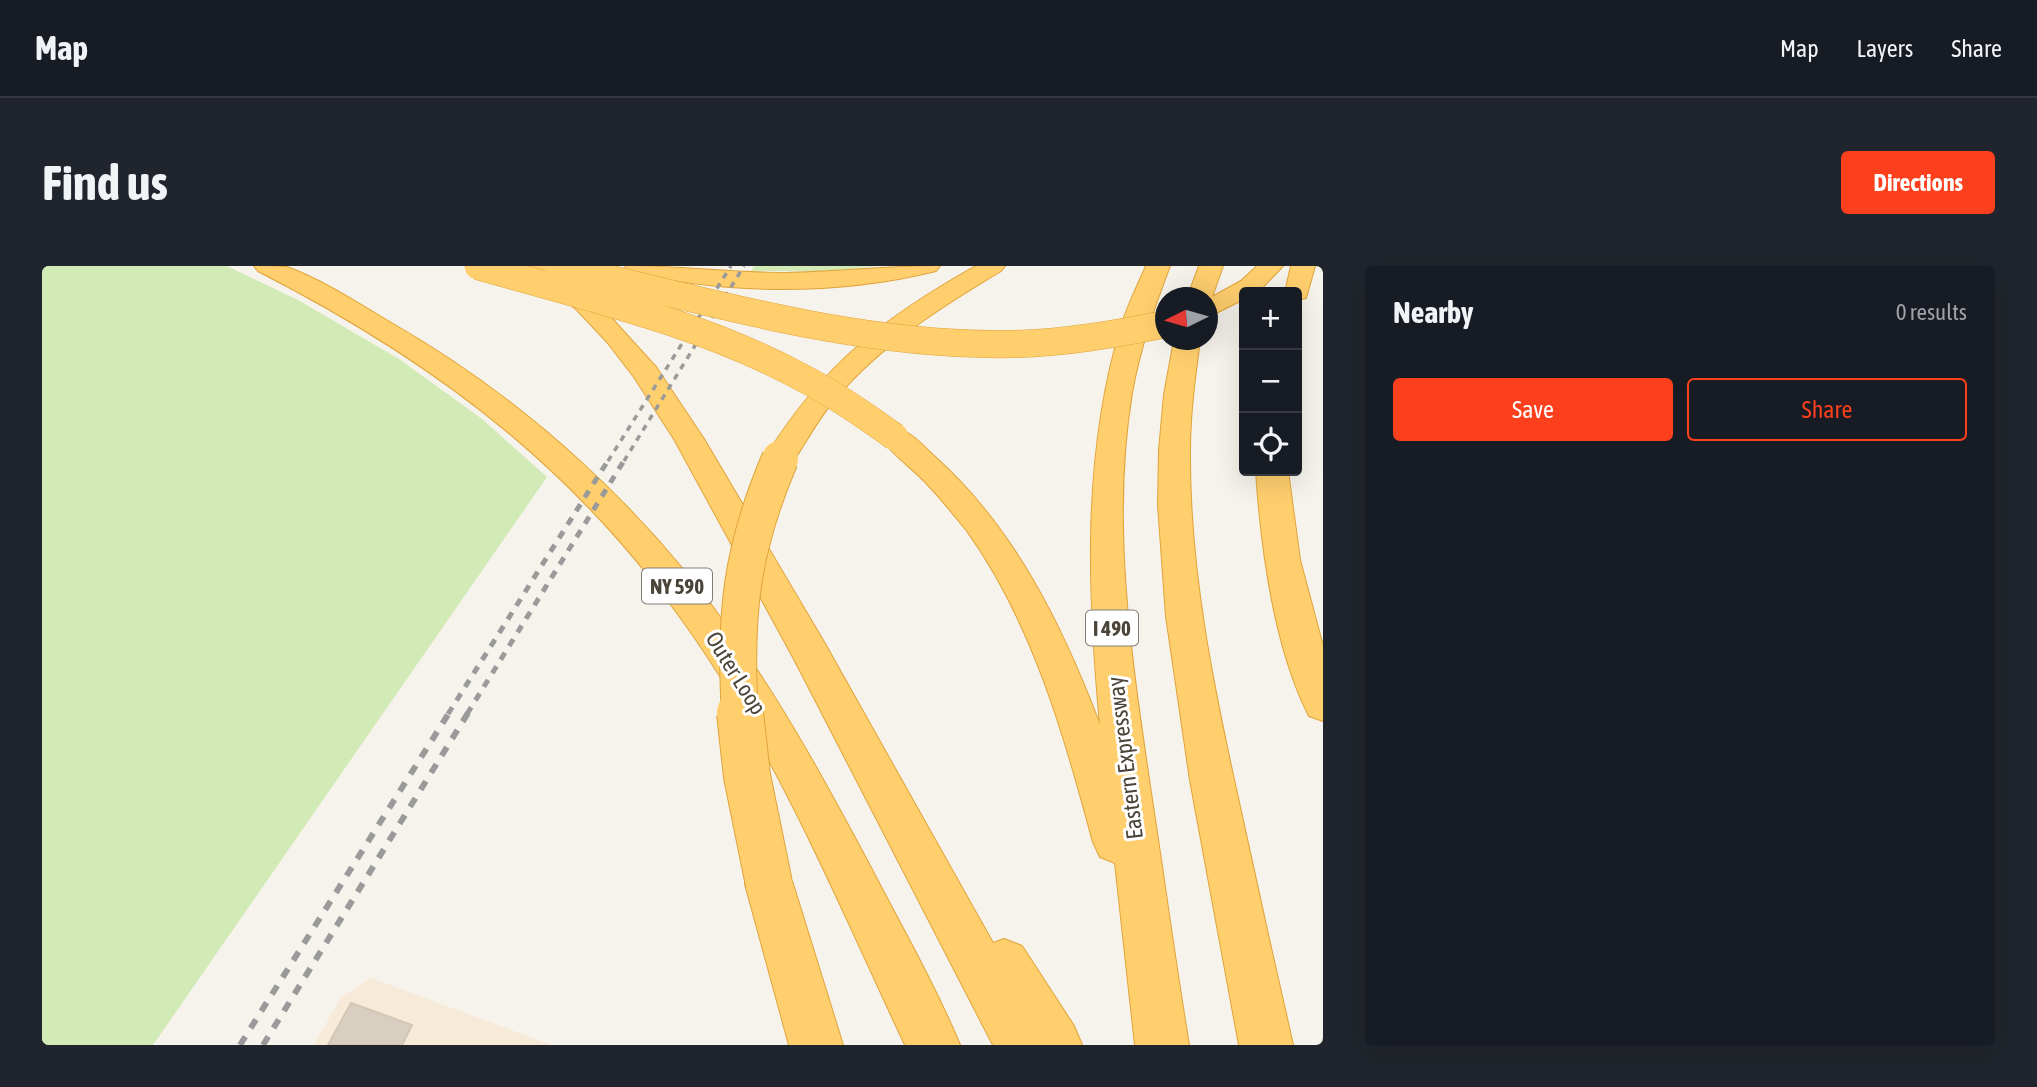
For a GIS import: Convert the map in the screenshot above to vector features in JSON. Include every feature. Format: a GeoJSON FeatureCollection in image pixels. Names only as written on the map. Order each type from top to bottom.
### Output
{"type":"FeatureCollection","features":[{"type":"Feature","properties":{"kind":"highway","name":"Outer Loop"},"geometry":{"type":"LineString","coordinates":[[266,266],[390,332],[489,399],[580,478],[651,554],[723,650],[774,733],[933,1045]]}},
{"type":"Feature","properties":{"kind":"highway"},"geometry":{"type":"LineString","coordinates":[[478,266],[682,327],[750,351],[828,390],[895,437],[938,475],[974,517],[1011,569],[1041,625],[1067,688],[1107,808],[1155,993]]}},
{"type":"Feature","properties":{"kind":"highway"},"geometry":{"type":"LineString","coordinates":[[536,266],[569,290],[601,320],[646,373],[689,439],[810,653],[1021,1045]]}},
{"type":"Feature","properties":{"kind":"highway"},"geometry":{"type":"LineString","coordinates":[[558,266],[822,326],[914,340],[984,344],[1051,342],[1112,335],[1155,326]]}},
{"type":"Feature","properties":{"kind":"highway"},"geometry":{"type":"LineString","coordinates":[[637,266],[720,278],[798,280],[869,275],[928,266]]}},
{"type":"Feature","properties":{"kind":"highway"},"geometry":{"type":"LineString","coordinates":[[816,1045],[769,884],[744,758],[738,706],[737,637],[743,582],[755,520],[766,487],[783,453],[824,392],[867,348],[918,310],[993,266]]}},
{"type":"Feature","properties":{"kind":"highway","name":"Eastern Expressway"},"geometry":{"type":"LineString","coordinates":[[1158,266],[1138,316],[1120,387],[1113,432],[1109,519],[1110,605],[1116,682],[1162,1045]]}},
{"type":"Feature","properties":{"kind":"highway"},"geometry":{"type":"LineString","coordinates":[[1203,287],[1212,266]]}},
{"type":"Feature","properties":{"kind":"highway"},"geometry":{"type":"LineString","coordinates":[[1298,287],[1303,266]]}},
{"type":"Feature","properties":{"kind":"highway"},"geometry":{"type":"LineString","coordinates":[[1218,303],[1263,274]]}},
{"type":"Feature","properties":{"kind":"highway"},"geometry":{"type":"LineString","coordinates":[[1185,350],[1178,397],[1174,465],[1181,585],[1205,746],[1266,1045]]}},
{"type":"Feature","properties":{"kind":"highway"},"geometry":{"type":"LineString","coordinates":[[1272,476],[1276,516],[1289,589],[1323,704]]}},
{"type":"Feature","properties":{"kind":"highway"},"geometry":{"type":"LineString","coordinates":[[810,653],[1055,1045]]}},
{"type":"Feature","properties":{"kind":"shaded area"},"geometry":{"type":"Polygon","coordinates":[[[371,978],[552,1045],[314,1045],[341,997],[371,978]]]}},
{"type":"Feature","properties":{"kind":"green space"},"geometry":{"type":"Polygon","coordinates":[[[42,266],[227,266],[298,300],[399,359],[482,419],[547,477],[153,1045],[42,1045],[42,266]]]}},
{"type":"Feature","properties":{"kind":"green space"},"geometry":{"type":"Polygon","coordinates":[[[754,266],[878,266],[827,271],[751,271],[754,266]]]}},
{"type":"Feature","properties":{"kind":"building"},"geometry":{"type":"Polygon","coordinates":[[[351,1003],[412,1025],[402,1045],[328,1045],[351,1003]]]}},
{"type":"Feature","properties":{"kind":"railway"},"geometry":{"type":"LineString","coordinates":[[608,461],[731,266]]}},
{"type":"Feature","properties":{"kind":"railway"},"geometry":{"type":"LineString","coordinates":[[624,461],[744,266]]}},
{"type":"Feature","properties":{"kind":"railway"},"geometry":{"type":"LineString","coordinates":[[448,714],[609,459]]}},
{"type":"Feature","properties":{"kind":"railway"},"geometry":{"type":"LineString","coordinates":[[467,714],[625,459]]}},
{"type":"Feature","properties":{"kind":"railway"},"geometry":{"type":"LineString","coordinates":[[240,1045],[449,713]]}},
{"type":"Feature","properties":{"kind":"railway"},"geometry":{"type":"LineString","coordinates":[[263,1045],[468,713]]}}]}
